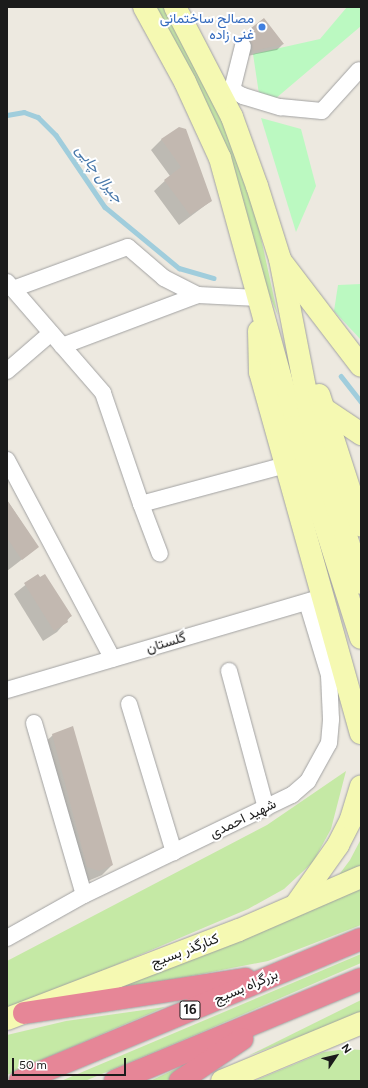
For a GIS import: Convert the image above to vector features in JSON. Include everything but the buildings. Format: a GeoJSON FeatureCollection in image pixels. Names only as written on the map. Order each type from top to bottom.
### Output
{"type":"FeatureCollection","features":[{"type":"Feature","properties":{"kind":"highway","name":"بزرگراه بسیج"},"geometry":{"type":"LineString","coordinates":[[20,1081],[361,939]]}},
{"type":"Feature","properties":{"kind":"highway"},"geometry":{"type":"LineString","coordinates":[[13,1015],[182,987],[274,975]]}},
{"type":"Feature","properties":{"kind":"highway"},"geometry":{"type":"LineString","coordinates":[[115,1081],[361,979]]}},
{"type":"Feature","properties":{"kind":"highway"},"geometry":{"type":"LineString","coordinates":[[180,1081],[278,1014]]}},
{"type":"Feature","properties":{"kind":"main road"},"geometry":{"type":"LineString","coordinates":[[144,7],[185,82],[220,158],[258,298],[304,430],[361,584]]}},
{"type":"Feature","properties":{"kind":"main road"},"geometry":{"type":"LineString","coordinates":[[174,7],[227,93],[280,259],[293,323],[304,430],[361,638]]}},
{"type":"Feature","properties":{"kind":"main road"},"geometry":{"type":"LineString","coordinates":[[280,259],[361,366]]}},
{"type":"Feature","properties":{"kind":"main road"},"geometry":{"type":"LineString","coordinates":[[258,298],[260,372],[286,465],[316,599],[361,733]]}},
{"type":"Feature","properties":{"kind":"main road"},"geometry":{"type":"LineString","coordinates":[[293,323],[324,409],[361,525]]}},
{"type":"Feature","properties":{"kind":"main road"},"geometry":{"type":"LineString","coordinates":[[324,409],[361,434]]}},
{"type":"Feature","properties":{"kind":"main road"},"geometry":{"type":"LineString","coordinates":[[296,905],[338,845],[351,819],[361,786]]}},
{"type":"Feature","properties":{"kind":"main road","name":"کنارگذر بسیج"},"geometry":{"type":"LineString","coordinates":[[13,1015],[239,930],[361,877]]}},
{"type":"Feature","properties":{"kind":"main road"},"geometry":{"type":"LineString","coordinates":[[222,1081],[361,1023]]}},
{"type":"Feature","properties":{"kind":"main road"},"geometry":{"type":"LineString","coordinates":[[334,1033],[361,1036]]}},
{"type":"Feature","properties":{"kind":"street"},"geometry":{"type":"LineString","coordinates":[[243,46],[227,93],[280,107],[322,111],[359,70]]}},
{"type":"Feature","properties":{"kind":"street"},"geometry":{"type":"LineString","coordinates":[[160,554],[141,504],[103,393],[10,286],[128,247],[164,278],[198,295]]}},
{"type":"Feature","properties":{"kind":"street"},"geometry":{"type":"LineString","coordinates":[[62,346],[198,295],[258,298]]}},
{"type":"Feature","properties":{"kind":"street"},"geometry":{"type":"LineString","coordinates":[[7,371],[51,333]]}},
{"type":"Feature","properties":{"kind":"street"},"geometry":{"type":"LineString","coordinates":[[7,460],[113,659]]}},
{"type":"Feature","properties":{"kind":"street"},"geometry":{"type":"LineString","coordinates":[[141,504],[286,465]]}},
{"type":"Feature","properties":{"kind":"street","name":"گلستان"},"geometry":{"type":"LineString","coordinates":[[7,690],[316,599]]}},
{"type":"Feature","properties":{"kind":"street","name":"شهید احمدی"},"geometry":{"type":"LineString","coordinates":[[7,938],[84,895],[292,795],[308,781],[329,743],[331,719],[329,675],[316,599]]}},
{"type":"Feature","properties":{"kind":"street"},"geometry":{"type":"LineString","coordinates":[[229,671],[266,808]]}},
{"type":"Feature","properties":{"kind":"street"},"geometry":{"type":"LineString","coordinates":[[129,704],[174,852]]}},
{"type":"Feature","properties":{"kind":"street"},"geometry":{"type":"LineString","coordinates":[[34,724],[84,895]]}},
{"type":"Feature","properties":{"kind":"green space"},"geometry":{"type":"Polygon","coordinates":[[[153,7],[165,7],[214,99],[256,215],[278,316],[153,7]]]}},
{"type":"Feature","properties":{"kind":"green space"},"geometry":{"type":"Polygon","coordinates":[[[347,7],[361,7],[361,26],[275,99],[259,94],[253,54],[320,39],[347,7]]]}},
{"type":"Feature","properties":{"kind":"green space"},"geometry":{"type":"Polygon","coordinates":[[[261,118],[301,129],[316,186],[296,232],[261,118]]]}},
{"type":"Feature","properties":{"kind":"green space"},"geometry":{"type":"Polygon","coordinates":[[[361,284],[361,340],[334,311],[338,285],[361,284]]]}},
{"type":"Feature","properties":{"kind":"green space"},"geometry":{"type":"Polygon","coordinates":[[[346,771],[331,829],[313,862],[284,889],[248,909],[17,1007],[7,1007],[7,961],[267,825],[346,771]]]}},
{"type":"Feature","properties":{"kind":"green space"},"geometry":{"type":"Polygon","coordinates":[[[361,839],[361,867],[338,876],[350,860],[361,839]]]}},
{"type":"Feature","properties":{"kind":"green space"},"geometry":{"type":"Polygon","coordinates":[[[361,887],[361,925],[268,961],[105,993],[361,887]]]}},
{"type":"Feature","properties":{"kind":"green space"},"geometry":{"type":"Polygon","coordinates":[[[361,954],[361,963],[200,1033],[85,1081],[61,1081],[361,954]]]}},
{"type":"Feature","properties":{"kind":"green space"},"geometry":{"type":"Polygon","coordinates":[[[361,1000],[361,1013],[248,1056],[361,1000]]]}},
{"type":"Feature","properties":{"kind":"green space"},"geometry":{"type":"Polygon","coordinates":[[[165,1007],[7,1075],[7,1035],[66,1021],[165,1007]]]}},
{"type":"Feature","properties":{"kind":"green space"},"geometry":{"type":"Polygon","coordinates":[[[347,1049],[361,1050],[361,1081],[254,1081],[324,1052],[347,1049]]]}},
{"type":"Feature","properties":{"kind":"green space"},"geometry":{"type":"Polygon","coordinates":[[[195,1060],[167,1081],[150,1081],[195,1060]]]}},
{"type":"Feature","properties":{"kind":"waterway","name":"جیرال چایی"},"geometry":{"type":"LineString","coordinates":[[7,115],[24,112],[38,117],[56,135],[105,207],[179,268],[214,278]]}},
{"type":"Feature","properties":{"kind":"waterway","name":"جیرال چایی"},"geometry":{"type":"LineString","coordinates":[[341,376],[361,402]]}},
{"type":"Feature","properties":{"kind":"place","name":"مصالح ساختمانی غنی زاده"},"geometry":{"type":"Point","coordinates":[262,27]}}]}
